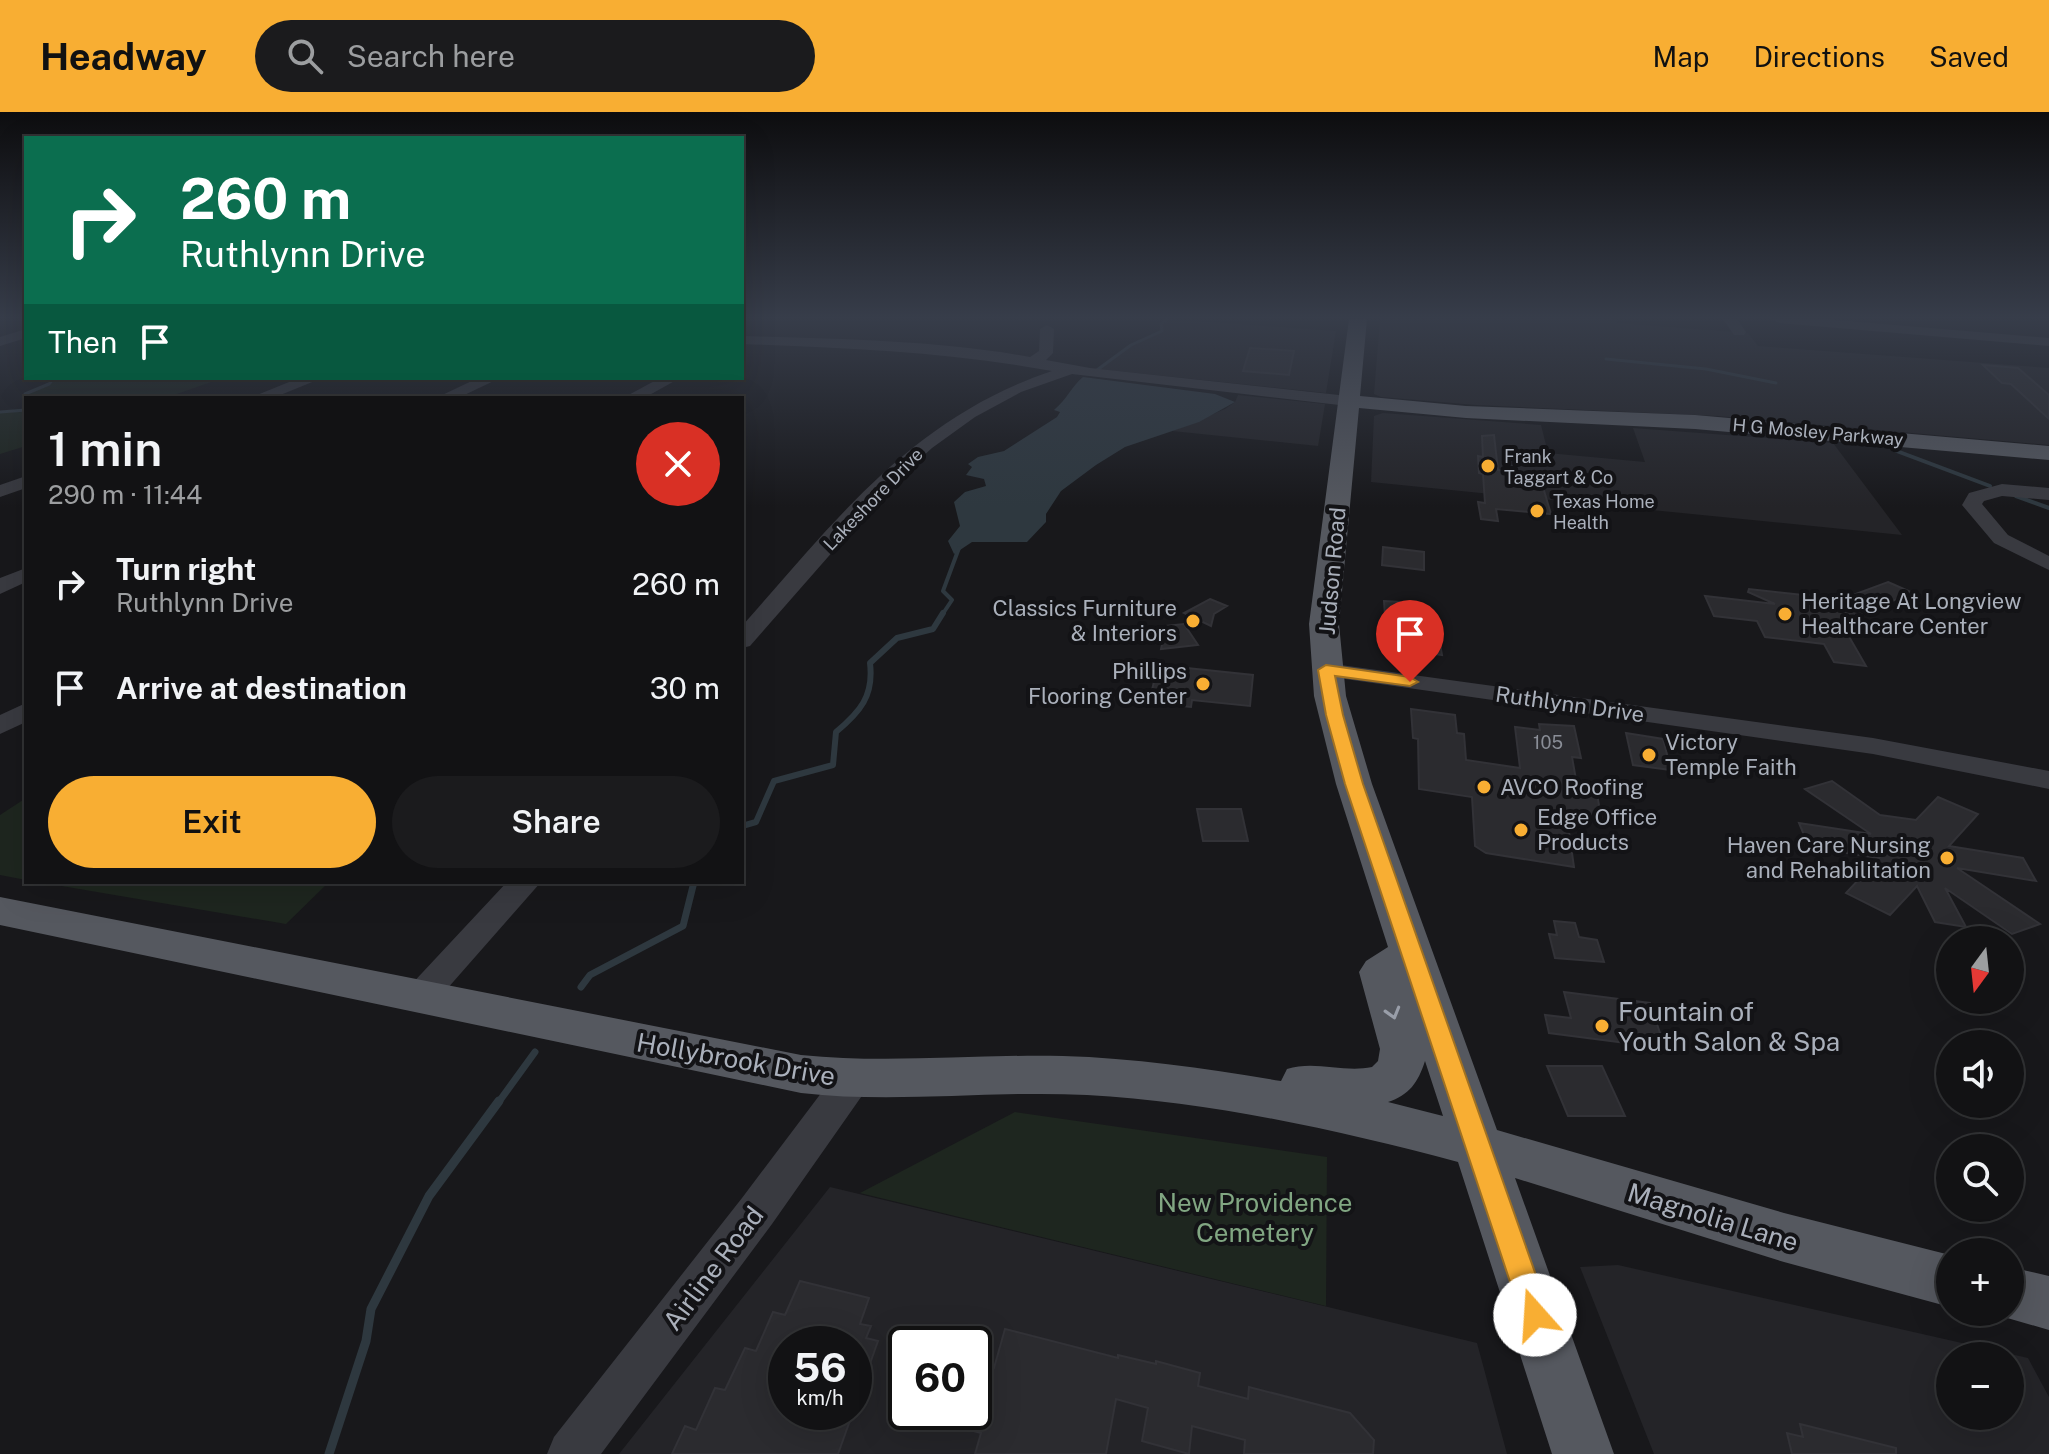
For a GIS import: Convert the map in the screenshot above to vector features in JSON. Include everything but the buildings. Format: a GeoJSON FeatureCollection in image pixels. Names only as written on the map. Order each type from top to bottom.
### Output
{"type":"FeatureCollection","features":[{"type":"Feature","properties":{"kind":"main road","name":"Judson Road"},"geometry":{"type":"LineString","coordinates":[[1350,382],[1325,601],[1326,670],[1345,756],[1583,1454]]}},
{"type":"Feature","properties":{"kind":"main road","name":"H G Mosley Parkway"},"geometry":{"type":"LineString","coordinates":[[1348,401],[1466,412],[1695,422],[2049,453]]}},
{"type":"Feature","properties":{"kind":"main road","name":"Hollybrook Drive"},"geometry":{"type":"LineString","coordinates":[[0,911],[784,1071],[853,1079],[1064,1075],[1171,1085],[1331,1111],[1477,1147]]}},
{"type":"Feature","properties":{"kind":"main road"},"geometry":{"type":"LineString","coordinates":[[1273,1100],[1303,1083],[1348,1091],[1371,1089],[1391,1078],[1403,1061],[1402,1045],[1381,972],[1412,953]]}},
{"type":"Feature","properties":{"kind":"main road","name":"Magnolia Lane"},"geometry":{"type":"LineString","coordinates":[[1477,1147],[1814,1248],[1936,1278]]}},
{"type":"Feature","properties":{"kind":"main road"},"geometry":{"type":"LineString","coordinates":[[2024,1297],[2049,1303]]}},
{"type":"Feature","properties":{"kind":"street"},"geometry":{"type":"LineString","coordinates":[[264,396],[304,382]]}},
{"type":"Feature","properties":{"kind":"street"},"geometry":{"type":"LineString","coordinates":[[449,396],[483,382]]}},
{"type":"Feature","properties":{"kind":"street"},"geometry":{"type":"LineString","coordinates":[[635,396],[665,382]]}},
{"type":"Feature","properties":{"kind":"street","name":"Lakeshore Drive"},"geometry":{"type":"LineString","coordinates":[[744,639],[877,490],[925,445],[1016,387],[1033,382]]}},
{"type":"Feature","properties":{"kind":"street"},"geometry":{"type":"LineString","coordinates":[[1175,382],[1348,401]]}},
{"type":"Feature","properties":{"kind":"street"},"geometry":{"type":"LineString","coordinates":[[0,491],[24,483]]}},
{"type":"Feature","properties":{"kind":"street"},"geometry":{"type":"LineString","coordinates":[[2049,494],[1995,491],[1976,497],[1972,505],[2001,539],[2049,564]]}},
{"type":"Feature","properties":{"kind":"street"},"geometry":{"type":"LineString","coordinates":[[0,587],[24,575]]}},
{"type":"Feature","properties":{"kind":"street","name":"Ruthlynn Drive"},"geometry":{"type":"LineString","coordinates":[[1326,670],[1883,747],[2049,780]]}},
{"type":"Feature","properties":{"kind":"street"},"geometry":{"type":"LineString","coordinates":[[0,726],[24,712]]}},
{"type":"Feature","properties":{"kind":"street"},"geometry":{"type":"LineString","coordinates":[[420,997],[523,884]]}},
{"type":"Feature","properties":{"kind":"street","name":"Airline Road"},"geometry":{"type":"LineString","coordinates":[[571,1454],[757,1211],[853,1079]]}},
{"type":"Feature","properties":{"kind":"shaded area"},"geometry":{"type":"Polygon","coordinates":[[[1078,382],[1119,382],[1215,394],[1235,402],[1199,422],[1125,447],[1096,465],[1061,491],[1046,514],[1046,522],[1027,542],[972,542],[954,554],[948,541],[960,526],[954,502],[965,492],[986,486],[984,479],[966,475],[972,467],[968,464],[978,457],[1004,451],[1057,417],[1060,412],[1054,410],[1078,382]]]}},
{"type":"Feature","properties":{"kind":"shaded area"},"geometry":{"type":"Polygon","coordinates":[[[1218,382],[1328,382],[1326,393],[1218,382]]]}},
{"type":"Feature","properties":{"kind":"shaded area"},"geometry":{"type":"Polygon","coordinates":[[[1375,382],[2049,382],[2049,445],[1718,416],[1476,405],[1374,394],[1375,382]]]}},
{"type":"Feature","properties":{"kind":"shaded area"},"geometry":{"type":"Polygon","coordinates":[[[1238,395],[1325,404],[1318,446],[1172,431],[1225,409],[1235,402],[1238,395]]]}},
{"type":"Feature","properties":{"kind":"shaded area"},"geometry":{"type":"Polygon","coordinates":[[[1383,413],[1541,425],[1548,453],[1645,462],[1633,428],[1833,443],[1902,535],[1371,482],[1374,416],[1383,413]]]}},
{"type":"Feature","properties":{"kind":"shaded area"},"geometry":{"type":"Polygon","coordinates":[[[830,1187],[1477,1343],[1507,1454],[619,1454],[830,1187]]]}},
{"type":"Feature","properties":{"kind":"shaded area"},"geometry":{"type":"Polygon","coordinates":[[[1618,1265],[1957,1342],[1936,1342],[1936,1430],[2024,1430],[2024,1357],[2028,1358],[2049,1397],[2049,1454],[1654,1454],[1580,1267],[1618,1265]]]}},
{"type":"Feature","properties":{"kind":"green space"},"geometry":{"type":"Polygon","coordinates":[[[212,382],[171,396],[25,394],[49,384],[212,382]]]}},
{"type":"Feature","properties":{"kind":"green space"},"geometry":{"type":"Polygon","coordinates":[[[24,410],[24,447],[0,454],[0,412],[24,410]]]}},
{"type":"Feature","properties":{"kind":"green space"},"geometry":{"type":"Polygon","coordinates":[[[24,799],[24,880],[0,875],[0,815],[24,799]]]}},
{"type":"Feature","properties":{"kind":"green space"},"geometry":{"type":"Polygon","coordinates":[[[50,884],[327,884],[286,924],[50,884]]]}},
{"type":"Feature","properties":{"kind":"green space","name":"New Providence Cemetery"},"geometry":{"type":"Polygon","coordinates":[[[1015,1112],[1327,1157],[1326,1306],[860,1193],[1015,1112]]]}},
{"type":"Feature","properties":{"kind":"waterway"},"geometry":{"type":"LineString","coordinates":[[28,396],[25,394],[51,382]]}},
{"type":"Feature","properties":{"kind":"waterway"},"geometry":{"type":"LineString","coordinates":[[1769,382],[1776,383]]}},
{"type":"Feature","properties":{"kind":"waterway"},"geometry":{"type":"LineString","coordinates":[[0,412],[24,410]]}},
{"type":"Feature","properties":{"kind":"waterway"},"geometry":{"type":"LineString","coordinates":[[1894,450],[1990,486]]}},
{"type":"Feature","properties":{"kind":"waterway"},"geometry":{"type":"LineString","coordinates":[[2016,496],[2049,508]]}},
{"type":"Feature","properties":{"kind":"waterway"},"geometry":{"type":"LineString","coordinates":[[942,615],[952,600],[943,591],[959,548]]}},
{"type":"Feature","properties":{"kind":"waterway"},"geometry":{"type":"LineString","coordinates":[[744,825],[756,822],[774,781],[833,765],[836,732],[864,702],[870,685],[870,663],[897,638],[933,629],[943,613]]}},
{"type":"Feature","properties":{"kind":"waterway"},"geometry":{"type":"LineString","coordinates":[[581,987],[590,975],[683,926],[694,884]]}},
{"type":"Feature","properties":{"kind":"waterway"},"geometry":{"type":"LineString","coordinates":[[498,1103],[535,1052]]}},
{"type":"Feature","properties":{"kind":"waterway"},"geometry":{"type":"LineString","coordinates":[[329,1454],[366,1341],[371,1309],[429,1196],[499,1101]]}},
{"type":"Feature","properties":{"kind":"place","name":"Frank Taggart & Co"},"geometry":{"type":"Point","coordinates":[1488,466]}},
{"type":"Feature","properties":{"kind":"place","name":"Texas Home Health"},"geometry":{"type":"Point","coordinates":[1537,511]}},
{"type":"Feature","properties":{"kind":"place","name":"Heritage At Longview Healthcare Center"},"geometry":{"type":"Point","coordinates":[1785,614]}},
{"type":"Feature","properties":{"kind":"place","name":"Classics Furniture & Interiors"},"geometry":{"type":"Point","coordinates":[1193,621]}},
{"type":"Feature","properties":{"kind":"place","name":"Phillips Flooring Center"},"geometry":{"type":"Point","coordinates":[1203,684]}},
{"type":"Feature","properties":{"kind":"place","name":"Victory Temple Faith"},"geometry":{"type":"Point","coordinates":[1649,755]}},
{"type":"Feature","properties":{"kind":"place","name":"AVCO Roofing"},"geometry":{"type":"Point","coordinates":[1484,787]}},
{"type":"Feature","properties":{"kind":"place","name":"Edge Office Products"},"geometry":{"type":"Point","coordinates":[1521,830]}},
{"type":"Feature","properties":{"kind":"place","name":"Haven Care Nursing and Rehabilitation"},"geometry":{"type":"Point","coordinates":[1947,858]}},
{"type":"Feature","properties":{"kind":"place","name":"Fountain of Youth Salon & Spa"},"geometry":{"type":"Point","coordinates":[1602,1026]}},
{"type":"Feature","properties":{"kind":"route"},"geometry":{"type":"LineString","coordinates":[[1410,682],[1326,670],[1334,715],[1354,784],[1535,1315]]}}]}
